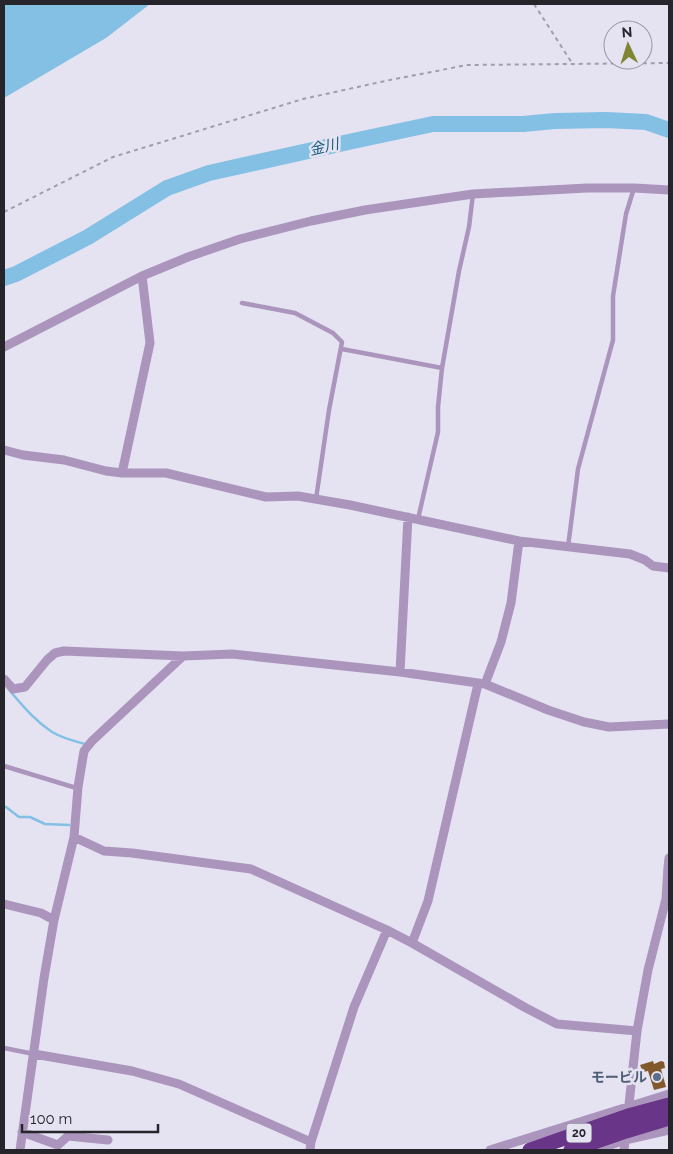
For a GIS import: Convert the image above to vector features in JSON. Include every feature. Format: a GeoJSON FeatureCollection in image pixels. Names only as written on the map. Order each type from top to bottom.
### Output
{"type":"FeatureCollection","features":[{"type":"Feature","properties":{"kind":"highway","name":"20"},"geometry":{"type":"LineString","coordinates":[[571,1150],[669,1105]]}},
{"type":"Feature","properties":{"kind":"highway","name":"20"},"geometry":{"type":"LineString","coordinates":[[530,1150],[627,1124],[669,1118]]}},
{"type":"Feature","properties":{"kind":"street"},"geometry":{"type":"LineString","coordinates":[[4,346],[142,276],[188,257],[240,239],[311,221],[365,210],[473,194],[587,188],[669,190]]}},
{"type":"Feature","properties":{"kind":"street"},"geometry":{"type":"LineString","coordinates":[[122,473],[150,343],[142,276]]}},
{"type":"Feature","properties":{"kind":"street"},"geometry":{"type":"LineString","coordinates":[[4,450],[23,455],[64,460],[106,471],[166,473],[266,498],[298,496],[316,499],[408,516],[519,541],[630,554],[645,560],[652,566],[669,568]]}},
{"type":"Feature","properties":{"kind":"street"},"geometry":{"type":"LineString","coordinates":[[400,672],[408,516]]}},
{"type":"Feature","properties":{"kind":"street"},"geometry":{"type":"LineString","coordinates":[[412,943],[428,900],[482,684],[501,642],[511,603],[519,541]]}},
{"type":"Feature","properties":{"kind":"street"},"geometry":{"type":"LineString","coordinates":[[4,679],[13,689],[25,687],[47,660],[55,653],[64,651],[183,656],[232,654],[400,672],[482,684],[548,710],[584,722],[609,727],[669,724]]}},
{"type":"Feature","properties":{"kind":"street"},"geometry":{"type":"LineString","coordinates":[[20,1150],[54,920],[74,837],[78,787],[84,751],[104,729],[183,656]]}},
{"type":"Feature","properties":{"kind":"street"},"geometry":{"type":"LineString","coordinates":[[74,837],[104,851],[132,852],[250,869],[387,930],[557,1024],[637,1031]]}},
{"type":"Feature","properties":{"kind":"street"},"geometry":{"type":"LineString","coordinates":[[624,1150],[637,1031],[648,970],[666,899],[669,858]]}},
{"type":"Feature","properties":{"kind":"street"},"geometry":{"type":"LineString","coordinates":[[4,904],[41,913],[54,920]]}},
{"type":"Feature","properties":{"kind":"street"},"geometry":{"type":"LineString","coordinates":[[34,1054],[132,1071],[179,1084],[311,1146],[354,1007],[387,930]]}},
{"type":"Feature","properties":{"kind":"street"},"geometry":{"type":"LineString","coordinates":[[596,1150],[627,1124],[669,1094]]}},
{"type":"Feature","properties":{"kind":"street"},"geometry":{"type":"LineString","coordinates":[[490,1150],[627,1124],[669,1130]]}},
{"type":"Feature","properties":{"kind":"street"},"geometry":{"type":"LineString","coordinates":[[22,1132],[58,1145],[68,1136],[108,1140]]}},
{"type":"Feature","properties":{"kind":"lane"},"geometry":{"type":"LineString","coordinates":[[568,548],[578,469],[613,340],[613,296],[626,214],[634,188]]}},
{"type":"Feature","properties":{"kind":"lane"},"geometry":{"type":"LineString","coordinates":[[418,519],[438,432],[438,407],[442,368],[459,271],[469,227],[473,194]]}},
{"type":"Feature","properties":{"kind":"lane"},"geometry":{"type":"LineString","coordinates":[[242,303],[295,313],[333,332],[342,342],[329,410],[316,499]]}},
{"type":"Feature","properties":{"kind":"lane"},"geometry":{"type":"LineString","coordinates":[[342,349],[442,368]]}},
{"type":"Feature","properties":{"kind":"lane"},"geometry":{"type":"LineString","coordinates":[[4,766],[72,787],[78,787]]}},
{"type":"Feature","properties":{"kind":"lane"},"geometry":{"type":"LineString","coordinates":[[4,1048],[34,1054]]}},
{"type":"Feature","properties":{"kind":"path"},"geometry":{"type":"LineString","coordinates":[[534,4],[572,63]]}},
{"type":"Feature","properties":{"kind":"path"},"geometry":{"type":"LineString","coordinates":[[4,212],[113,157],[303,99],[467,65],[669,63]]}},
{"type":"Feature","properties":{"kind":"water"},"geometry":{"type":"Polygon","coordinates":[[[4,4],[150,4],[106,38],[4,98],[4,4]]]}},
{"type":"Feature","properties":{"kind":"building"},"geometry":{"type":"Polygon","coordinates":[[[653,1061],[654,1064],[661,1061],[664,1062],[665,1068],[661,1069],[666,1087],[654,1090],[648,1071],[643,1072],[640,1065],[653,1061]]]}},
{"type":"Feature","properties":{"kind":"waterway","name":"金川"},"geometry":{"type":"LineString","coordinates":[[4,278],[16,274],[88,237],[167,188],[209,173],[433,124],[523,124],[606,120],[646,122],[669,130]]}},
{"type":"Feature","properties":{"kind":"waterway"},"geometry":{"type":"LineString","coordinates":[[10,691],[29,713],[46,728],[60,736],[85,744]]}},
{"type":"Feature","properties":{"kind":"waterway"},"geometry":{"type":"LineString","coordinates":[[4,807],[19,817],[30,817],[45,824],[69,825]]}},
{"type":"Feature","properties":{"kind":"place","name":"モービル"},"geometry":{"type":"Point","coordinates":[657,1077]}}]}
